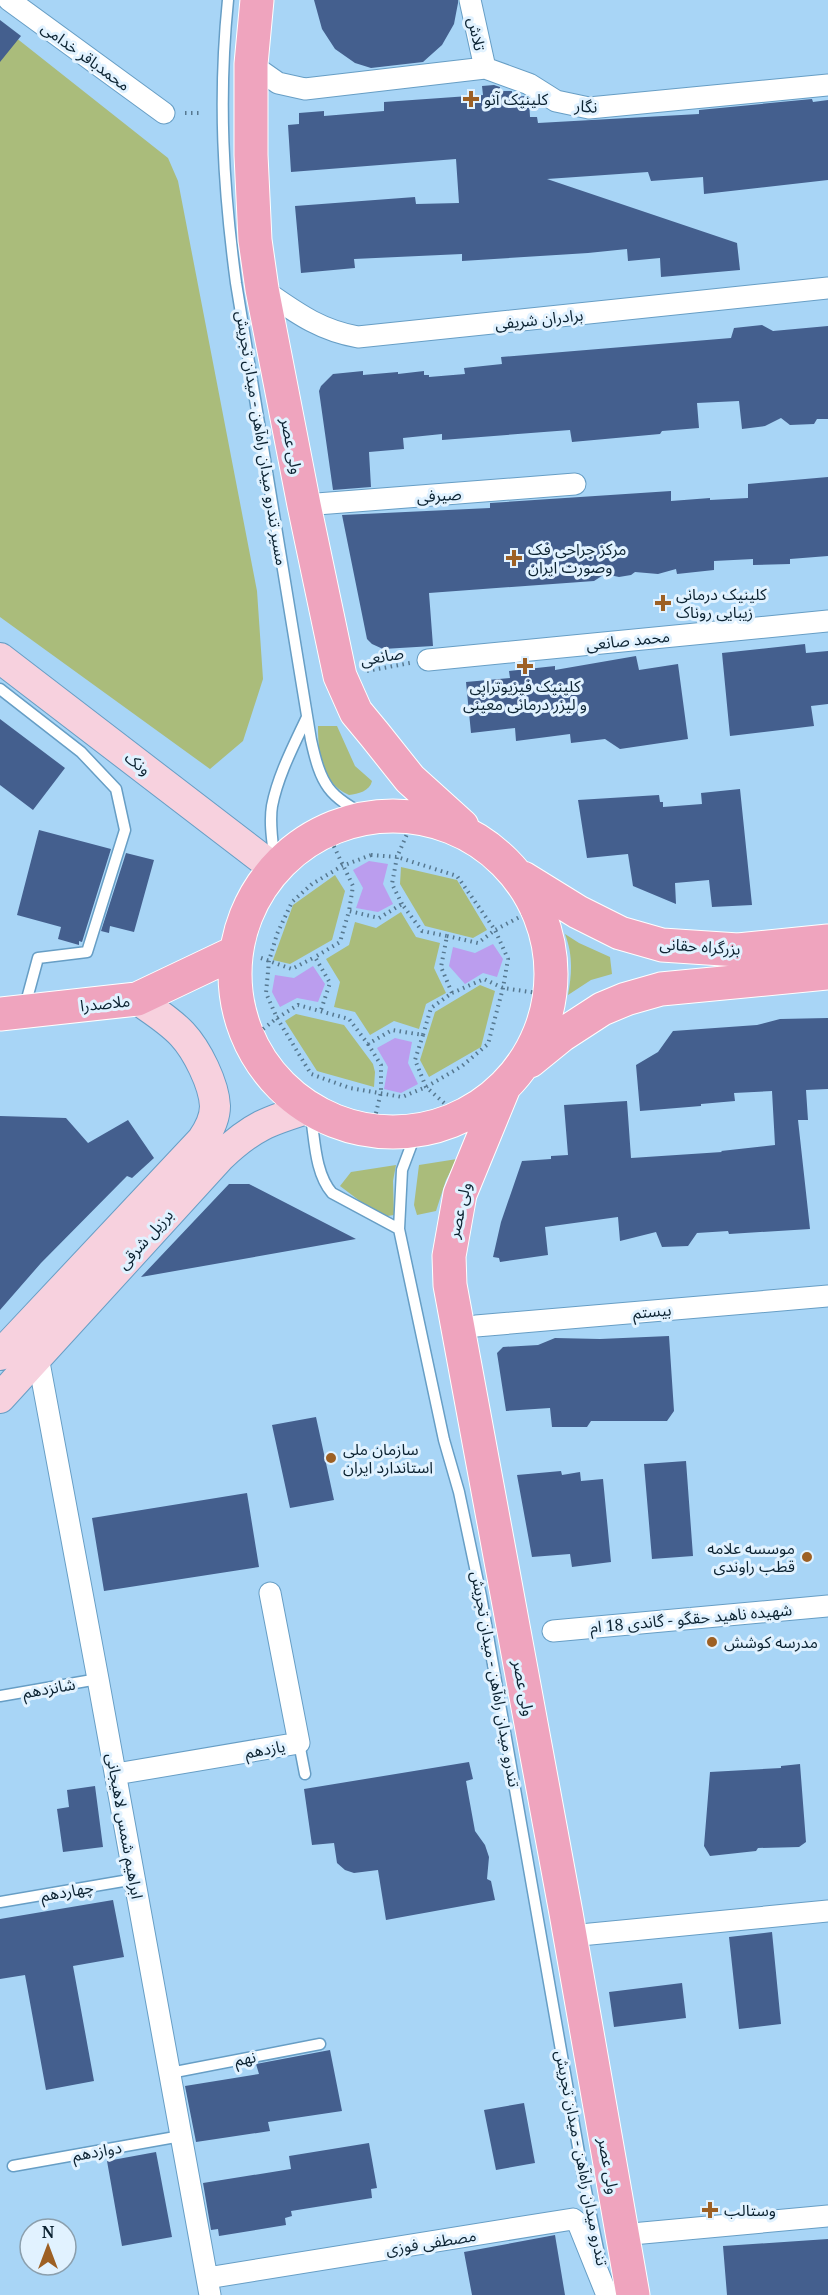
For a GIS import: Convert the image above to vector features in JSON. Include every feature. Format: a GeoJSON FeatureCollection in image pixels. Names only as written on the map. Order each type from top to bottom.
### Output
{"type":"FeatureCollection","features":[{"type":"Feature","properties":{"kind":"main road","name":"ولی عصر"},"geometry":{"type":"LineString","coordinates":[[257,0],[251,64],[252,199],[255,240],[262,289],[304,505],[340,675],[357,712],[410,779],[477,839]]}},
{"type":"Feature","properties":{"kind":"main road","name":"ونک"},"geometry":{"type":"LineString","coordinates":[[0,658],[275,868]]}},
{"type":"Feature","properties":{"kind":"main road","name":"بزرگراه حقانی"},"geometry":{"type":"LineString","coordinates":[[477,839],[458,829],[415,817],[370,817],[327,830],[304,843],[275,868],[252,902],[242,926],[236,952],[234,975],[241,1019],[260,1060],[291,1095],[310,1108],[352,1126],[372,1130],[417,1130],[460,1117],[483,1104],[562,1035],[602,1009],[626,999],[661,989],[828,973]]}},
{"type":"Feature","properties":{"kind":"main road"},"geometry":{"type":"LineString","coordinates":[[477,839],[516,873]]}},
{"type":"Feature","properties":{"kind":"main road","name":"ولی عصر"},"geometry":{"type":"LineString","coordinates":[[516,873],[538,907],[546,928],[552,973],[551,995],[545,1021],[535,1045],[513,1078],[460,1194],[449,1256],[450,1285],[570,1936],[633,2295]]}},
{"type":"Feature","properties":{"kind":"main road","name":"بزرگراه حقانی"},"geometry":{"type":"LineString","coordinates":[[516,873],[578,912],[620,933],[662,945],[738,950],[828,941]]}},
{"type":"Feature","properties":{"kind":"main road","name":"ملاصدرا"},"geometry":{"type":"LineString","coordinates":[[12,1013],[137,999],[236,952]]}},
{"type":"Feature","properties":{"kind":"main road","name":"برزیل شرقی"},"geometry":{"type":"LineString","coordinates":[[0,1355],[202,1140],[211,1127],[215,1106],[204,1071],[192,1046],[181,1033],[137,999]]}},
{"type":"Feature","properties":{"kind":"main road","name":"برزیل شرقی"},"geometry":{"type":"LineString","coordinates":[[0,1398],[221,1156],[242,1136],[259,1125],[310,1108]]}},
{"type":"Feature","properties":{"kind":"street","name":"محمدباقر خدامی"},"geometry":{"type":"LineString","coordinates":[[9,0],[164,113]]}},
{"type":"Feature","properties":{"kind":"street","name":"تلاش"},"geometry":{"type":"LineString","coordinates":[[470,0],[485,68]]}},
{"type":"Feature","properties":{"kind":"street","name":"نگار"},"geometry":{"type":"LineString","coordinates":[[251,64],[278,83],[305,89],[485,68],[529,84],[556,101],[589,108],[828,85]]}},
{"type":"Feature","properties":{"kind":"street","name":"برادران شریفی"},"geometry":{"type":"LineString","coordinates":[[262,289],[316,325],[339,334],[358,337],[828,288]]}},
{"type":"Feature","properties":{"kind":"street","name":"صیرفی"},"geometry":{"type":"LineString","coordinates":[[304,505],[575,484]]}},
{"type":"Feature","properties":{"kind":"street","name":"محمد صانعی"},"geometry":{"type":"LineString","coordinates":[[428,660],[828,621]]}},
{"type":"Feature","properties":{"kind":"street","name":"بیستم"},"geometry":{"type":"LineString","coordinates":[[476,1326],[828,1296]]}},
{"type":"Feature","properties":{"kind":"street","name":"ابراهیم شمس لاهیجانی"},"geometry":{"type":"LineString","coordinates":[[38,1358],[116,1774],[208,2287]]}},
{"type":"Feature","properties":{"kind":"street","name":"یازدهم"},"geometry":{"type":"LineString","coordinates":[[116,1774],[299,1743],[270,1593]]}},
{"type":"Feature","properties":{"kind":"street","name":"شهیده ناهید حقگو - گاندی 18 ام"},"geometry":{"type":"LineString","coordinates":[[553,1631],[828,1606]]}},
{"type":"Feature","properties":{"kind":"street"},"geometry":{"type":"LineString","coordinates":[[570,1936],[828,1911]]}},
{"type":"Feature","properties":{"kind":"street"},"geometry":{"type":"LineString","coordinates":[[621,2235],[828,2216]]}},
{"type":"Feature","properties":{"kind":"street","name":"مصطفی فوزی"},"geometry":{"type":"LineString","coordinates":[[208,2287],[573,2218],[578,2223],[607,2295]]}},
{"type":"Feature","properties":{"kind":"lane","name":"مسیر تندرو میدان راه‌آهن - میدان تجریش"},"geometry":{"type":"LineString","coordinates":[[228,0],[222,113],[226,208],[238,295],[307,717],[314,755],[329,791],[346,806],[370,817]]}},
{"type":"Feature","properties":{"kind":"lane"},"geometry":{"type":"LineString","coordinates":[[0,689],[81,752],[116,789],[125,830],[87,952],[38,958],[12,1013]]}},
{"type":"Feature","properties":{"kind":"lane"},"geometry":{"type":"LineString","coordinates":[[275,868],[272,806],[289,757],[307,717]]}},
{"type":"Feature","properties":{"kind":"lane"},"geometry":{"type":"LineString","coordinates":[[310,1108],[321,1173],[327,1187],[332,1193],[399,1229]]}},
{"type":"Feature","properties":{"kind":"lane","name":"تندرو میدان راه‌آهن - میدان تجریش"},"geometry":{"type":"LineString","coordinates":[[417,1130],[402,1170],[399,1229],[444,1440],[459,1492],[478,1578],[584,2181],[607,2295]]}},
{"type":"Feature","properties":{"kind":"lane","name":"شانزدهم"},"geometry":{"type":"LineString","coordinates":[[0,1696],[98,1679]]}},
{"type":"Feature","properties":{"kind":"lane"},"geometry":{"type":"LineString","coordinates":[[299,1743],[305,1774]]}},
{"type":"Feature","properties":{"kind":"lane","name":"چهاردهم"},"geometry":{"type":"LineString","coordinates":[[0,1902],[135,1880]]}},
{"type":"Feature","properties":{"kind":"lane","name":"نهم"},"geometry":{"type":"LineString","coordinates":[[170,2073],[320,2044]]}},
{"type":"Feature","properties":{"kind":"lane","name":"دوازدهم"},"geometry":{"type":"LineString","coordinates":[[13,2166],[181,2136]]}},
{"type":"Feature","properties":{"kind":"path","name":"صانعی"},"geometry":{"type":"LineString","coordinates":[[340,675],[428,660]]}},
{"type":"Feature","properties":{"kind":"path"},"geometry":{"type":"LineString","coordinates":[[415,817],[397,856],[392,884],[402,904],[422,931],[478,942],[538,907]]}},
{"type":"Feature","properties":{"kind":"path"},"geometry":{"type":"LineString","coordinates":[[236,952],[292,969],[340,942],[353,886],[327,830]]}},
{"type":"Feature","properties":{"kind":"path"},"geometry":{"type":"LineString","coordinates":[[372,855],[397,856],[457,876],[495,930],[508,959],[488,1044],[462,1066],[426,1087],[402,1097],[350,1088],[312,1074],[277,1018],[267,993],[269,961],[277,934],[292,902],[312,884],[342,866],[372,855]]}},
{"type":"Feature","properties":{"kind":"path"},"geometry":{"type":"LineString","coordinates":[[349,911],[378,918],[402,904]]}},
{"type":"Feature","properties":{"kind":"path"},"geometry":{"type":"LineString","coordinates":[[447,936],[441,967],[452,993]]}},
{"type":"Feature","properties":{"kind":"path"},"geometry":{"type":"LineString","coordinates":[[315,957],[330,983],[321,1010]]}},
{"type":"Feature","properties":{"kind":"path"},"geometry":{"type":"LineString","coordinates":[[460,1117],[426,1087],[415,1060],[431,1008],[452,993],[484,979],[503,988],[551,995]]}},
{"type":"Feature","properties":{"kind":"path"},"geometry":{"type":"LineString","coordinates":[[249,1040],[298,1005],[349,1019],[381,1065],[381,1092],[372,1130]]}},
{"type":"Feature","properties":{"kind":"path"},"geometry":{"type":"LineString","coordinates":[[368,1044],[392,1030],[423,1035]]}},
{"type":"Feature","properties":{"kind":"green space"},"geometry":{"type":"Polygon","coordinates":[[[15,37],[168,158],[178,181],[257,591],[263,679],[243,741],[210,769],[0,617],[0,56],[15,37]]]}},
{"type":"Feature","properties":{"kind":"green space"},"geometry":{"type":"Polygon","coordinates":[[[318,726],[337,726],[355,766],[372,781],[366,790],[349,795],[332,783],[320,757],[318,726]]]}},
{"type":"Feature","properties":{"kind":"green space"},"geometry":{"type":"Polygon","coordinates":[[[401,867],[457,880],[487,930],[473,938],[425,926],[400,884],[401,867]]]}},
{"type":"Feature","properties":{"kind":"green space"},"geometry":{"type":"Polygon","coordinates":[[[335,875],[345,891],[332,940],[290,964],[273,960],[293,905],[335,875]]]}},
{"type":"Feature","properties":{"kind":"green space"},"geometry":{"type":"Polygon","coordinates":[[[401,912],[416,937],[440,943],[434,968],[446,993],[426,1004],[419,1029],[394,1021],[370,1035],[355,1012],[334,1007],[340,982],[326,959],[349,945],[355,922],[376,928],[401,912]]]}},
{"type":"Feature","properties":{"kind":"green space"},"geometry":{"type":"Polygon","coordinates":[[[565,934],[610,957],[612,974],[591,980],[568,995],[571,964],[565,934]]]}},
{"type":"Feature","properties":{"kind":"green space"},"geometry":{"type":"Polygon","coordinates":[[[480,985],[495,991],[481,1047],[429,1077],[420,1060],[435,1012],[480,985]]]}},
{"type":"Feature","properties":{"kind":"green space"},"geometry":{"type":"Polygon","coordinates":[[[296,1014],[344,1025],[373,1064],[374,1087],[317,1071],[285,1021],[296,1014]]]}},
{"type":"Feature","properties":{"kind":"green space"},"geometry":{"type":"Polygon","coordinates":[[[457,1159],[446,1180],[436,1211],[417,1215],[414,1205],[419,1165],[457,1159]]]}},
{"type":"Feature","properties":{"kind":"green space"},"geometry":{"type":"Polygon","coordinates":[[[396,1165],[393,1181],[394,1215],[381,1217],[340,1186],[351,1172],[396,1165]]]}},
{"type":"Feature","properties":{"kind":"shaded area"},"geometry":{"type":"Polygon","coordinates":[[[369,861],[388,864],[383,884],[393,904],[378,912],[356,908],[363,888],[353,870],[369,861]]]}},
{"type":"Feature","properties":{"kind":"shaded area"},"geometry":{"type":"Polygon","coordinates":[[[493,944],[503,959],[497,977],[483,973],[465,984],[449,966],[453,947],[475,953],[493,944]]]}},
{"type":"Feature","properties":{"kind":"shaded area"},"geometry":{"type":"Polygon","coordinates":[[[313,966],[325,984],[318,1002],[297,998],[280,1007],[272,992],[275,975],[294,978],[313,966]]]}},
{"type":"Feature","properties":{"kind":"shaded area"},"geometry":{"type":"Polygon","coordinates":[[[395,1038],[412,1042],[408,1063],[418,1084],[401,1093],[384,1089],[388,1067],[377,1048],[395,1038]]]}},
{"type":"Feature","properties":{"kind":"building"},"geometry":{"type":"Polygon","coordinates":[[[314,0],[458,0],[458,3],[454,24],[442,45],[423,62],[371,68],[355,63],[335,49],[322,29],[314,0]]]}},
{"type":"Feature","properties":{"kind":"building"},"geometry":{"type":"Polygon","coordinates":[[[0,20],[21,36],[0,62],[0,20]]]}},
{"type":"Feature","properties":{"kind":"building"},"geometry":{"type":"Polygon","coordinates":[[[482,86],[500,87],[500,91],[512,91],[512,97],[525,96],[525,101],[529,100],[530,117],[537,117],[538,123],[699,114],[699,110],[812,99],[813,102],[828,100],[828,180],[704,194],[703,177],[651,181],[648,172],[547,179],[737,243],[740,270],[661,277],[660,258],[628,261],[627,249],[462,261],[462,254],[354,259],[355,268],[301,273],[295,206],[415,197],[416,204],[459,203],[456,159],[291,172],[288,125],[299,124],[299,113],[324,111],[324,116],[384,111],[384,102],[483,95],[482,86]]]}},
{"type":"Feature","properties":{"kind":"building"},"geometry":{"type":"Polygon","coordinates":[[[762,325],[773,331],[828,326],[828,419],[817,419],[814,424],[790,425],[781,418],[765,426],[742,429],[739,401],[697,403],[699,428],[662,431],[660,434],[572,442],[570,430],[442,440],[442,434],[403,438],[404,449],[369,452],[371,487],[333,490],[319,391],[333,374],[363,371],[363,375],[398,372],[398,374],[424,371],[424,375],[429,375],[429,377],[465,374],[464,368],[502,364],[501,357],[731,338],[734,328],[762,325]]]}},
{"type":"Feature","properties":{"kind":"building"},"geometry":{"type":"Polygon","coordinates":[[[828,477],[828,556],[790,559],[790,564],[753,565],[753,559],[714,561],[714,570],[677,574],[676,569],[658,574],[635,572],[619,577],[605,574],[594,581],[429,593],[433,646],[383,649],[367,639],[342,515],[490,508],[490,503],[671,491],[671,501],[748,498],[748,484],[828,477]]]}},
{"type":"Feature","properties":{"kind":"building"},"geometry":{"type":"Polygon","coordinates":[[[805,644],[806,653],[828,651],[828,704],[811,706],[814,726],[730,736],[722,653],[805,644]]]}},
{"type":"Feature","properties":{"kind":"building"},"geometry":{"type":"Polygon","coordinates":[[[636,656],[639,670],[678,664],[688,739],[620,749],[605,739],[571,743],[570,734],[516,741],[515,728],[471,733],[466,682],[510,678],[509,671],[555,666],[555,670],[636,656]]]}},
{"type":"Feature","properties":{"kind":"building"},"geometry":{"type":"Polygon","coordinates":[[[0,719],[65,768],[33,810],[0,785],[0,719]]]}},
{"type":"Feature","properties":{"kind":"building"},"geometry":{"type":"Polygon","coordinates":[[[740,789],[752,905],[712,907],[709,880],[675,883],[676,904],[633,886],[628,854],[587,858],[578,800],[659,795],[663,807],[702,804],[701,793],[740,789]]]}},
{"type":"Feature","properties":{"kind":"building"},"geometry":{"type":"Polygon","coordinates":[[[39,830],[111,849],[82,942],[79,941],[79,945],[58,939],[61,927],[17,915],[39,830]]]}},
{"type":"Feature","properties":{"kind":"building"},"geometry":{"type":"Polygon","coordinates":[[[126,853],[154,860],[134,932],[110,926],[109,933],[101,931],[126,853]]]}},
{"type":"Feature","properties":{"kind":"building"},"geometry":{"type":"Polygon","coordinates":[[[828,1018],[828,1089],[806,1090],[808,1120],[798,1120],[810,1229],[729,1234],[728,1231],[697,1233],[688,1246],[662,1247],[656,1232],[620,1241],[618,1217],[545,1227],[548,1255],[500,1262],[499,1258],[493,1257],[501,1222],[522,1161],[568,1155],[564,1105],[627,1101],[631,1158],[722,1152],[775,1145],[772,1091],[734,1093],[735,1101],[640,1111],[636,1065],[658,1052],[673,1031],[757,1025],[780,1019],[828,1018]]]}},
{"type":"Feature","properties":{"kind":"building"},"geometry":{"type":"Polygon","coordinates":[[[0,1116],[66,1118],[88,1143],[128,1120],[154,1158],[132,1178],[127,1176],[41,1263],[0,1310],[0,1116]]]}},
{"type":"Feature","properties":{"kind":"building"},"geometry":{"type":"Polygon","coordinates":[[[229,1184],[249,1184],[356,1239],[141,1277],[229,1184]]]}},
{"type":"Feature","properties":{"kind":"building"},"geometry":{"type":"Polygon","coordinates":[[[669,1336],[674,1411],[667,1421],[591,1421],[587,1427],[552,1427],[550,1408],[506,1411],[497,1353],[503,1347],[538,1345],[555,1338],[669,1336]]]}},
{"type":"Feature","properties":{"kind":"building"},"geometry":{"type":"Polygon","coordinates":[[[316,1417],[334,1500],[290,1508],[272,1425],[316,1417]]]}},
{"type":"Feature","properties":{"kind":"building"},"geometry":{"type":"Polygon","coordinates":[[[686,1461],[693,1556],[652,1559],[644,1464],[686,1461]]]}},
{"type":"Feature","properties":{"kind":"building"},"geometry":{"type":"Polygon","coordinates":[[[561,1471],[562,1475],[580,1472],[581,1481],[603,1479],[611,1562],[572,1567],[570,1554],[532,1557],[517,1475],[561,1471]]]}},
{"type":"Feature","properties":{"kind":"building"},"geometry":{"type":"Polygon","coordinates":[[[247,1493],[259,1567],[104,1591],[92,1518],[247,1493]]]}},
{"type":"Feature","properties":{"kind":"building"},"geometry":{"type":"Polygon","coordinates":[[[469,1762],[473,1779],[466,1781],[475,1831],[485,1845],[489,1857],[487,1879],[491,1881],[495,1900],[386,1920],[378,1870],[354,1873],[345,1870],[337,1863],[334,1843],[312,1845],[304,1789],[469,1762]]]}},
{"type":"Feature","properties":{"kind":"building"},"geometry":{"type":"Polygon","coordinates":[[[800,1764],[806,1842],[799,1847],[758,1848],[756,1851],[710,1856],[704,1846],[710,1772],[781,1768],[781,1766],[800,1764]]]}},
{"type":"Feature","properties":{"kind":"building"},"geometry":{"type":"Polygon","coordinates":[[[95,1786],[103,1847],[63,1852],[57,1809],[69,1807],[67,1790],[95,1786]]]}},
{"type":"Feature","properties":{"kind":"building"},"geometry":{"type":"Polygon","coordinates":[[[113,1900],[124,1957],[73,1966],[94,2081],[46,2090],[25,1975],[0,1979],[0,1919],[113,1900]]]}},
{"type":"Feature","properties":{"kind":"building"},"geometry":{"type":"Polygon","coordinates":[[[772,1932],[781,2024],[739,2029],[729,1937],[772,1932]]]}},
{"type":"Feature","properties":{"kind":"building"},"geometry":{"type":"Polygon","coordinates":[[[682,1983],[686,2018],[614,2027],[609,1992],[682,1983]]]}},
{"type":"Feature","properties":{"kind":"building"},"geometry":{"type":"Polygon","coordinates":[[[330,2050],[342,2111],[268,2122],[270,2131],[196,2142],[185,2086],[259,2074],[256,2064],[330,2050]]]}},
{"type":"Feature","properties":{"kind":"building"},"geometry":{"type":"Polygon","coordinates":[[[524,2103],[535,2163],[496,2170],[484,2110],[524,2103]]]}},
{"type":"Feature","properties":{"kind":"building"},"geometry":{"type":"Polygon","coordinates":[[[369,2143],[377,2188],[371,2189],[372,2198],[291,2211],[292,2216],[285,2218],[286,2225],[219,2236],[218,2229],[211,2230],[203,2183],[291,2169],[289,2156],[369,2143]]]}},
{"type":"Feature","properties":{"kind":"building"},"geometry":{"type":"Polygon","coordinates":[[[156,2152],[172,2237],[122,2246],[107,2161],[156,2152]]]}},
{"type":"Feature","properties":{"kind":"building"},"geometry":{"type":"Polygon","coordinates":[[[555,2235],[565,2295],[472,2295],[464,2252],[555,2235]]]}},
{"type":"Feature","properties":{"kind":"building"},"geometry":{"type":"Polygon","coordinates":[[[828,2239],[828,2295],[727,2295],[723,2246],[828,2239]]]}},
{"type":"Feature","properties":{"kind":"place","name":"کلینیک آنو"},"geometry":{"type":"Point","coordinates":[471,99]}},
{"type":"Feature","properties":{"kind":"place","name":"مرکز جراحی فک وصورت ایران"},"geometry":{"type":"Point","coordinates":[514,558]}},
{"type":"Feature","properties":{"kind":"place","name":"کلینیک درمانی زیبایی روناک"},"geometry":{"type":"Point","coordinates":[663,603]}},
{"type":"Feature","properties":{"kind":"place","name":"کلینیک فیزیوتراپی و لیزر درمانی معینی"},"geometry":{"type":"Point","coordinates":[525,666]}},
{"type":"Feature","properties":{"kind":"place","name":"سازمان ملی استاندارد ایران"},"geometry":{"type":"Point","coordinates":[331,1458]}},
{"type":"Feature","properties":{"kind":"place","name":"موسسه علامه قطب راوندی"},"geometry":{"type":"Point","coordinates":[807,1557]}},
{"type":"Feature","properties":{"kind":"place","name":"مدرسه کوشش"},"geometry":{"type":"Point","coordinates":[712,1642]}},
{"type":"Feature","properties":{"kind":"place","name":"وستالب"},"geometry":{"type":"Point","coordinates":[710,2210]}}]}
